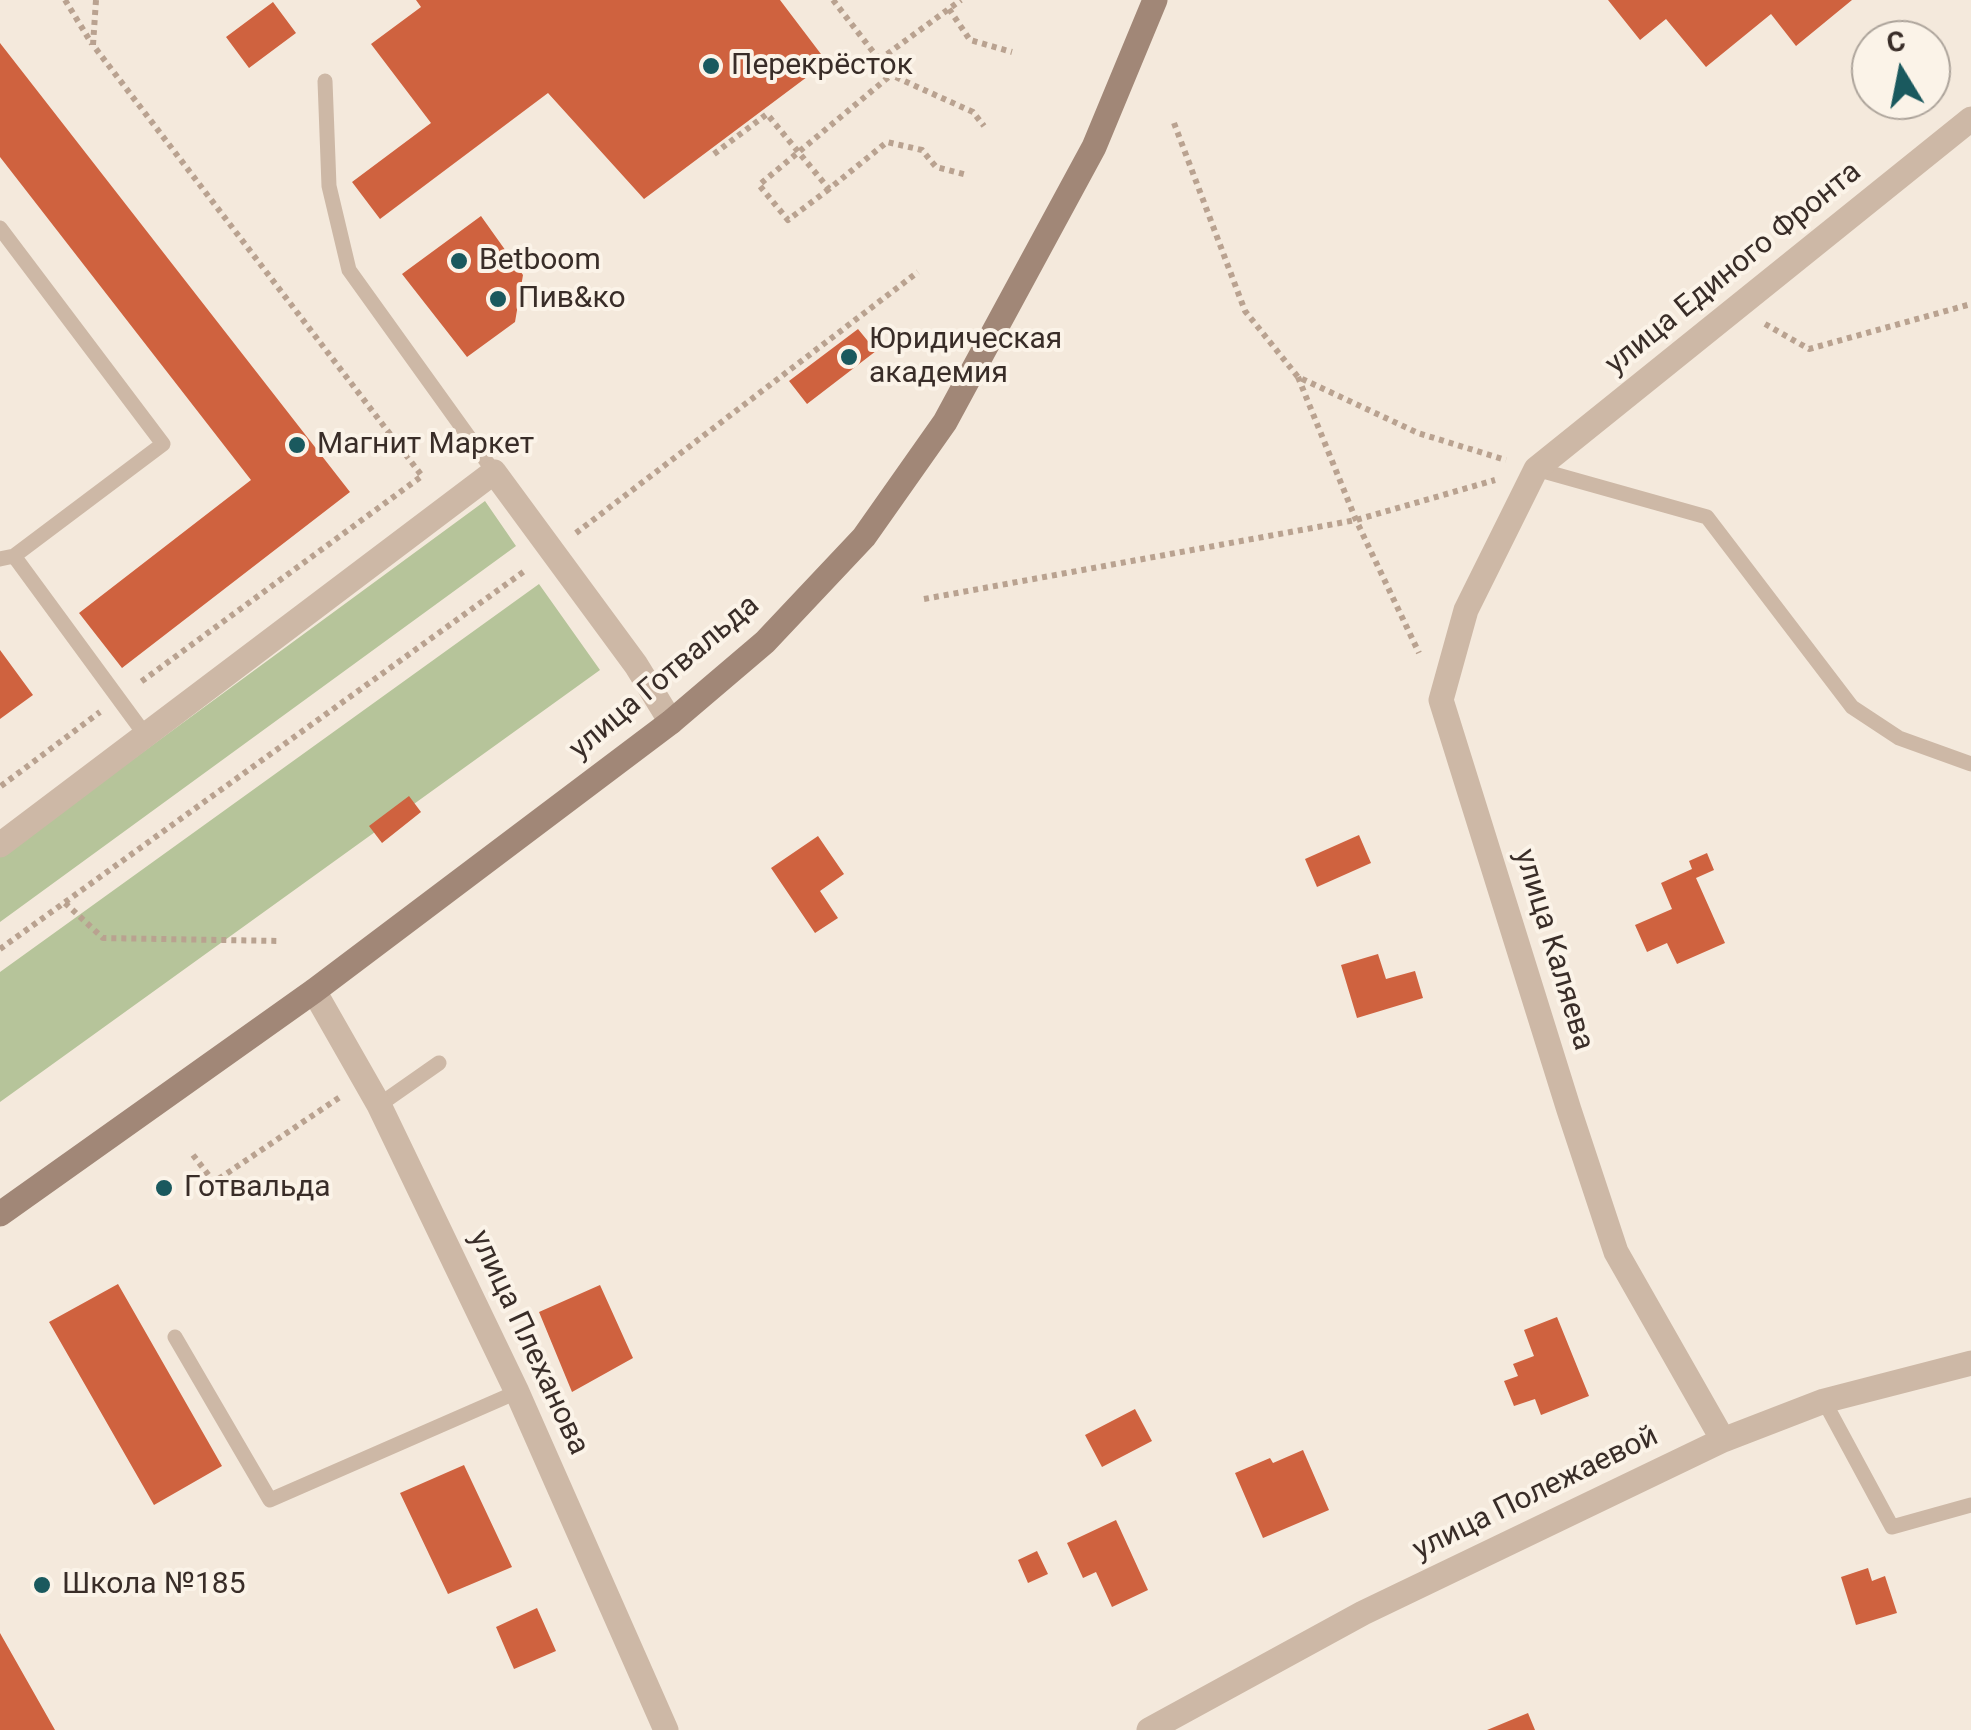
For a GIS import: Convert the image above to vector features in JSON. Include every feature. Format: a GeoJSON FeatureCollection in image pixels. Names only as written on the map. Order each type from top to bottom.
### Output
{"type":"FeatureCollection","features":[{"type":"Feature","properties":{"kind":"main road","name":"улица Готвальда"},"geometry":{"type":"LineString","coordinates":[[0,1214],[314,992],[671,722],[765,642],[864,536],[944,422],[1094,147],[1156,0]]}},
{"type":"Feature","properties":{"kind":"street","name":"улица Единого Фронта"},"geometry":{"type":"LineString","coordinates":[[1536,468],[1971,119]]}},
{"type":"Feature","properties":{"kind":"street"},"geometry":{"type":"LineString","coordinates":[[1441,700],[1466,610],[1536,468]]}},
{"type":"Feature","properties":{"kind":"street"},"geometry":{"type":"LineString","coordinates":[[0,845],[494,472],[636,665],[671,722]]}},
{"type":"Feature","properties":{"kind":"street","name":"улица Каляева"},"geometry":{"type":"LineString","coordinates":[[1441,700],[1616,1252],[1723,1440]]}},
{"type":"Feature","properties":{"kind":"street","name":"улица Плеханова"},"geometry":{"type":"LineString","coordinates":[[314,992],[380,1105],[517,1392],[666,1730]]}},
{"type":"Feature","properties":{"kind":"street","name":"улица Полежаевой"},"geometry":{"type":"LineString","coordinates":[[1150,1730],[1364,1613],[1723,1440],[1824,1401],[1971,1363]]}},
{"type":"Feature","properties":{"kind":"lane"},"geometry":{"type":"LineString","coordinates":[[325,81],[329,186],[349,270],[494,472]]}},
{"type":"Feature","properties":{"kind":"lane"},"geometry":{"type":"LineString","coordinates":[[0,228],[163,444],[7,557],[146,736]]}},
{"type":"Feature","properties":{"kind":"lane"},"geometry":{"type":"LineString","coordinates":[[1536,468],[1708,517],[1852,707],[1899,738],[1971,764]]}},
{"type":"Feature","properties":{"kind":"lane"},"geometry":{"type":"LineString","coordinates":[[380,1105],[438,1064]]}},
{"type":"Feature","properties":{"kind":"lane"},"geometry":{"type":"LineString","coordinates":[[175,1337],[270,1500],[517,1392]]}},
{"type":"Feature","properties":{"kind":"lane"},"geometry":{"type":"LineString","coordinates":[[1824,1401],[1892,1527],[1971,1505]]}},
{"type":"Feature","properties":{"kind":"path"},"geometry":{"type":"LineString","coordinates":[[0,786],[422,476],[93,45],[65,0]]}},
{"type":"Feature","properties":{"kind":"path"},"geometry":{"type":"LineString","coordinates":[[93,45],[96,0]]}},
{"type":"Feature","properties":{"kind":"path"},"geometry":{"type":"LineString","coordinates":[[833,0],[891,75],[973,112],[984,126]]}},
{"type":"Feature","properties":{"kind":"path"},"geometry":{"type":"LineString","coordinates":[[880,60],[961,0]]}},
{"type":"Feature","properties":{"kind":"path"},"geometry":{"type":"LineString","coordinates":[[948,9],[970,40],[1012,52]]}},
{"type":"Feature","properties":{"kind":"path"},"geometry":{"type":"LineString","coordinates":[[891,75],[759,185],[788,220],[887,142],[922,150],[936,167],[967,175]]}},
{"type":"Feature","properties":{"kind":"path"},"geometry":{"type":"LineString","coordinates":[[714,154],[767,114],[829,190]]}},
{"type":"Feature","properties":{"kind":"path"},"geometry":{"type":"LineString","coordinates":[[1174,123],[1245,311],[1298,377],[1356,520],[1441,700]]}},
{"type":"Feature","properties":{"kind":"path"},"geometry":{"type":"LineString","coordinates":[[0,950],[551,552],[918,272]]}},
{"type":"Feature","properties":{"kind":"path"},"geometry":{"type":"LineString","coordinates":[[1737,309],[1809,348],[1971,304]]}},
{"type":"Feature","properties":{"kind":"path"},"geometry":{"type":"LineString","coordinates":[[1298,377],[1418,433],[1536,468]]}},
{"type":"Feature","properties":{"kind":"path"},"geometry":{"type":"LineString","coordinates":[[924,599],[1356,520],[1536,468]]}},
{"type":"Feature","properties":{"kind":"path"},"geometry":{"type":"LineString","coordinates":[[65,903],[103,938],[281,941]]}},
{"type":"Feature","properties":{"kind":"path"},"geometry":{"type":"LineString","coordinates":[[192,1156],[214,1182],[366,1080]]}},
{"type":"Feature","properties":{"kind":"green space"},"geometry":{"type":"Polygon","coordinates":[[[485,501],[516,546],[0,922],[0,857],[485,501]]]}},
{"type":"Feature","properties":{"kind":"green space"},"geometry":{"type":"Polygon","coordinates":[[[539,584],[600,670],[0,1102],[0,972],[539,584]]]}},
{"type":"Feature","properties":{"kind":"building"},"geometry":{"type":"Polygon","coordinates":[[[416,0],[780,0],[827,62],[644,199],[548,93],[380,219],[352,182],[431,123],[371,44],[421,7],[416,0]]]}},
{"type":"Feature","properties":{"kind":"building"},"geometry":{"type":"Polygon","coordinates":[[[1608,0],[1852,0],[1796,46],[1771,14],[1706,67],[1666,19],[1640,40],[1608,0]]]}},
{"type":"Feature","properties":{"kind":"building"},"geometry":{"type":"Polygon","coordinates":[[[273,2],[296,33],[249,68],[226,37],[273,2]]]}},
{"type":"Feature","properties":{"kind":"building"},"geometry":{"type":"Polygon","coordinates":[[[0,43],[350,492],[122,668],[79,613],[251,480],[0,157],[0,43]]]}},
{"type":"Feature","properties":{"kind":"building"},"geometry":{"type":"Polygon","coordinates":[[[481,216],[523,275],[515,322],[467,357],[402,274],[481,216]]]}},
{"type":"Feature","properties":{"kind":"building"},"geometry":{"type":"Polygon","coordinates":[[[858,329],[876,351],[807,404],[789,381],[858,329]]]}},
{"type":"Feature","properties":{"kind":"building"},"geometry":{"type":"Polygon","coordinates":[[[0,650],[33,695],[0,719],[0,650]]]}},
{"type":"Feature","properties":{"kind":"building"},"geometry":{"type":"Polygon","coordinates":[[[409,796],[421,812],[382,843],[369,826],[409,796]]]}},
{"type":"Feature","properties":{"kind":"building"},"geometry":{"type":"Polygon","coordinates":[[[1359,835],[1371,863],[1317,887],[1305,859],[1359,835]]]}},
{"type":"Feature","properties":{"kind":"building"},"geometry":{"type":"Polygon","coordinates":[[[818,836],[844,874],[820,891],[838,918],[815,933],[771,868],[818,836]]]}},
{"type":"Feature","properties":{"kind":"building"},"geometry":{"type":"Polygon","coordinates":[[[1707,853],[1714,870],[1696,878],[1725,943],[1677,964],[1667,943],[1647,952],[1635,925],[1672,909],[1661,883],[1692,869],[1689,861],[1707,853]]]}},
{"type":"Feature","properties":{"kind":"building"},"geometry":{"type":"Polygon","coordinates":[[[1378,954],[1386,979],[1415,971],[1423,998],[1357,1018],[1341,965],[1378,954]]]}},
{"type":"Feature","properties":{"kind":"building"},"geometry":{"type":"Polygon","coordinates":[[[118,1284],[222,1466],[154,1505],[49,1322],[118,1284]]]}},
{"type":"Feature","properties":{"kind":"building"},"geometry":{"type":"Polygon","coordinates":[[[600,1285],[633,1358],[572,1392],[539,1312],[600,1285]]]}},
{"type":"Feature","properties":{"kind":"building"},"geometry":{"type":"Polygon","coordinates":[[[1557,1317],[1589,1396],[1541,1415],[1535,1399],[1514,1406],[1504,1381],[1518,1376],[1513,1364],[1534,1356],[1524,1330],[1557,1317]]]}},
{"type":"Feature","properties":{"kind":"building"},"geometry":{"type":"Polygon","coordinates":[[[1135,1409],[1152,1441],[1102,1467],[1085,1435],[1135,1409]]]}},
{"type":"Feature","properties":{"kind":"building"},"geometry":{"type":"Polygon","coordinates":[[[1303,1450],[1329,1510],[1263,1538],[1235,1473],[1303,1450]]]}},
{"type":"Feature","properties":{"kind":"building"},"geometry":{"type":"Polygon","coordinates":[[[464,1465],[512,1567],[448,1594],[400,1493],[464,1465]]]}},
{"type":"Feature","properties":{"kind":"building"},"geometry":{"type":"Polygon","coordinates":[[[1116,1520],[1148,1590],[1112,1607],[1096,1572],[1083,1578],[1067,1543],[1116,1520]]]}},
{"type":"Feature","properties":{"kind":"building"},"geometry":{"type":"Polygon","coordinates":[[[1037,1551],[1048,1574],[1028,1583],[1018,1560],[1037,1551]]]}},
{"type":"Feature","properties":{"kind":"building"},"geometry":{"type":"Polygon","coordinates":[[[1868,1568],[1872,1581],[1885,1576],[1897,1613],[1856,1625],[1841,1577],[1868,1568]]]}},
{"type":"Feature","properties":{"kind":"building"},"geometry":{"type":"Polygon","coordinates":[[[537,1608],[556,1651],[514,1669],[496,1627],[537,1608]]]}},
{"type":"Feature","properties":{"kind":"building"},"geometry":{"type":"Polygon","coordinates":[[[0,1633],[55,1730],[0,1730],[0,1633]]]}},
{"type":"Feature","properties":{"kind":"building"},"geometry":{"type":"Polygon","coordinates":[[[1528,1713],[1535,1730],[1487,1730],[1528,1713]]]}},
{"type":"Feature","properties":{"kind":"place","name":"Перекрёсток"},"geometry":{"type":"Point","coordinates":[711,66]}},
{"type":"Feature","properties":{"kind":"place","name":"Betboom"},"geometry":{"type":"Point","coordinates":[459,261]}},
{"type":"Feature","properties":{"kind":"place","name":"Пив&ко"},"geometry":{"type":"Point","coordinates":[498,299]}},
{"type":"Feature","properties":{"kind":"place","name":"Юридическая академия"},"geometry":{"type":"Point","coordinates":[849,357]}},
{"type":"Feature","properties":{"kind":"place","name":"Магнит Маркет"},"geometry":{"type":"Point","coordinates":[297,445]}},
{"type":"Feature","properties":{"kind":"place","name":"Готвальда"},"geometry":{"type":"Point","coordinates":[164,1188]}},
{"type":"Feature","properties":{"kind":"place","name":"Школа №185"},"geometry":{"type":"Point","coordinates":[42,1585]}}]}
